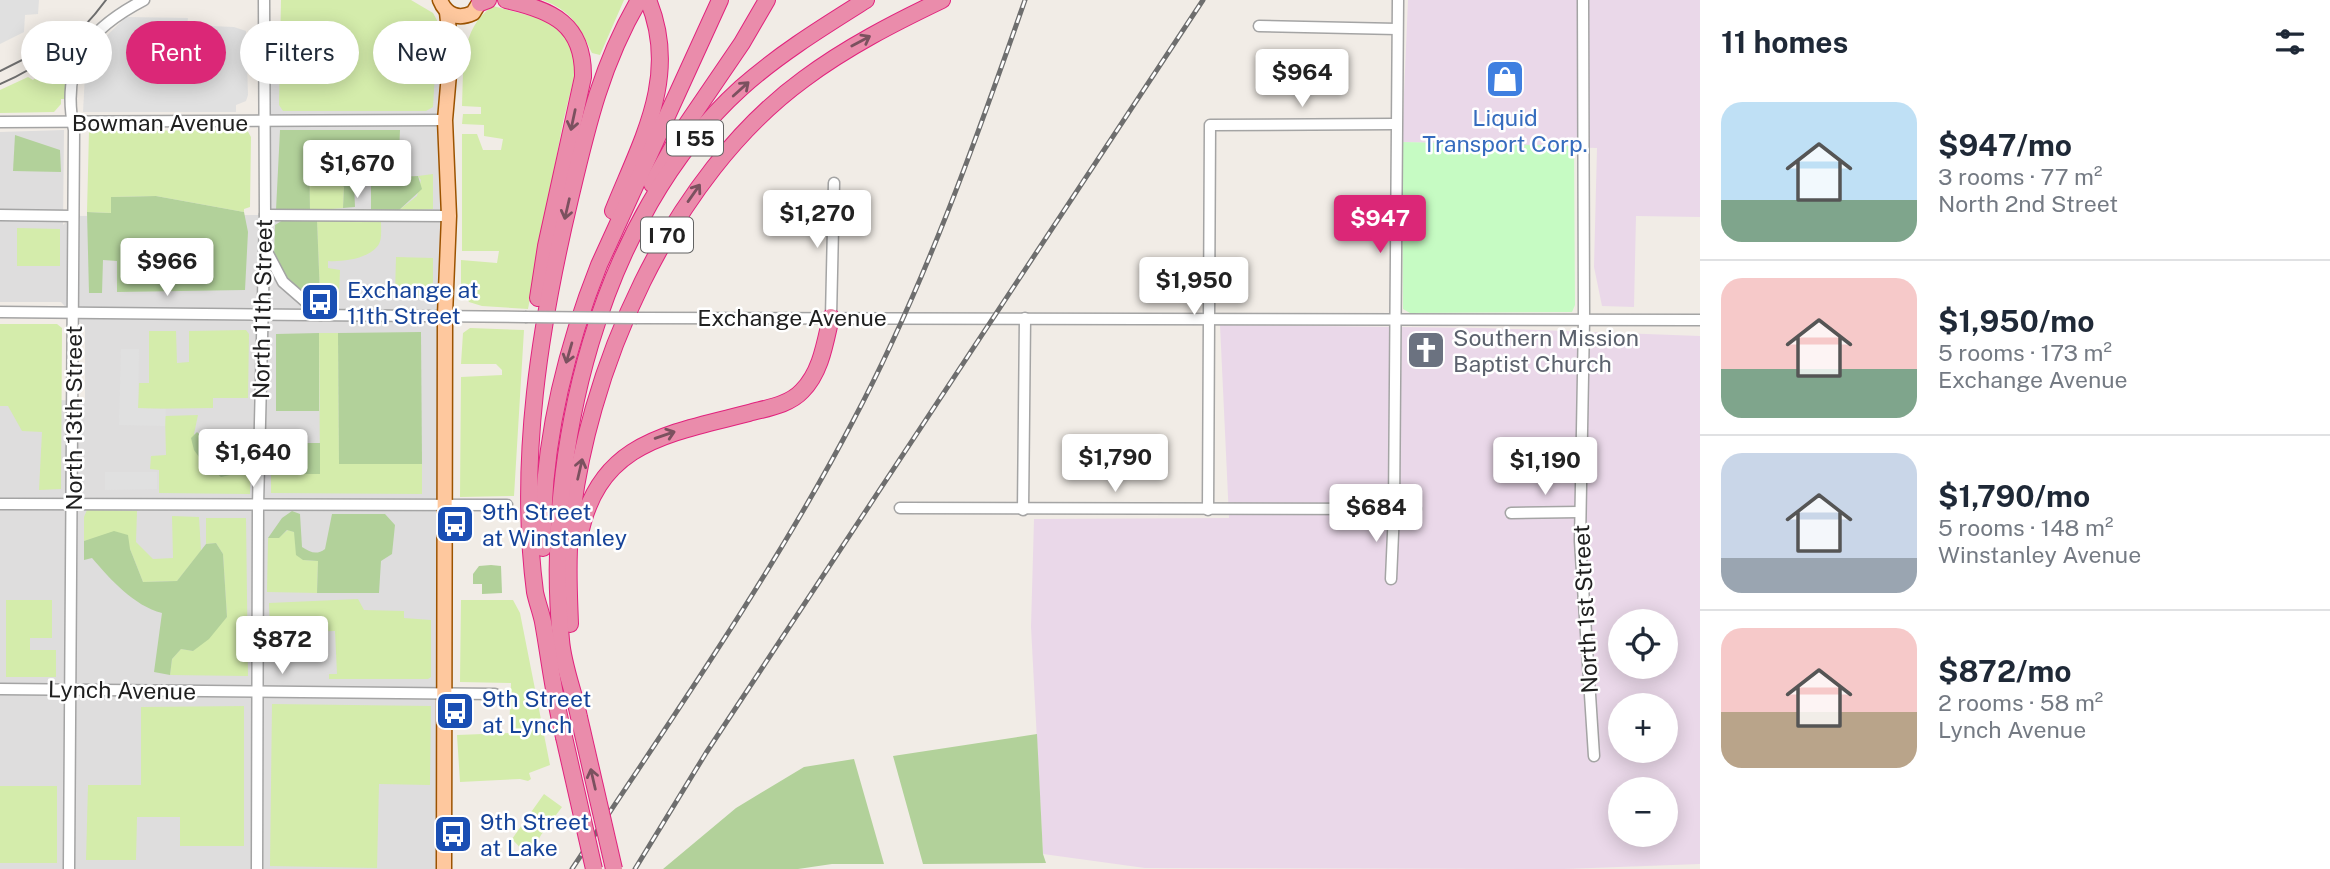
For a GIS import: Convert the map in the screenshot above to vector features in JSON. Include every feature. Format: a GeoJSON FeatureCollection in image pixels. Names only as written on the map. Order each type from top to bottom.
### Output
{"type":"FeatureCollection","features":[{"type":"Feature","properties":{"kind":"highway"},"geometry":{"type":"LineString","coordinates":[[506,0],[537,7],[555,16],[568,27],[583,60],[583,77],[546,246],[531,345],[525,428],[532,457]]}},
{"type":"Feature","properties":{"kind":"highway"},"geometry":{"type":"LineString","coordinates":[[542,622],[533,562],[532,457],[538,363],[547,299],[590,113],[608,60],[639,0]]}},
{"type":"Feature","properties":{"kind":"highway"},"geometry":{"type":"LineString","coordinates":[[599,265],[606,229],[653,110],[660,84],[662,52],[656,18],[648,0]]}},
{"type":"Feature","properties":{"kind":"highway","name":"I 55"},"geometry":{"type":"LineString","coordinates":[[594,869],[554,695],[542,622],[542,527],[555,404],[582,307],[599,265],[720,0]]}},
{"type":"Feature","properties":{"kind":"highway"},"geometry":{"type":"LineString","coordinates":[[754,24],[761,0]]}},
{"type":"Feature","properties":{"kind":"highway"},"geometry":{"type":"LineString","coordinates":[[594,333],[606,282],[651,185],[680,134],[754,24],[767,0]]}},
{"type":"Feature","properties":{"kind":"highway","name":"I 55"},"geometry":{"type":"LineString","coordinates":[[614,869],[571,679],[563,656],[558,605],[558,510],[572,413],[594,333],[615,276],[638,229],[664,183],[699,133],[741,88],[775,60],[866,0]]}},
{"type":"Feature","properties":{"kind":"highway","name":"I 70"},"geometry":{"type":"LineString","coordinates":[[571,679],[573,654],[568,586],[570,534],[577,482],[592,418],[615,345],[648,271],[673,224],[723,154],[774,103],[803,79],[851,47],[942,0]]}},
{"type":"Feature","properties":{"kind":"highway"},"geometry":{"type":"LineString","coordinates":[[568,586],[575,574],[582,522],[591,498],[611,471],[632,451],[661,435],[779,405],[801,392],[815,374],[831,317]]}},
{"type":"Feature","properties":{"kind":"main road"},"geometry":{"type":"LineString","coordinates":[[441,3],[458,17],[475,11],[483,1]]}},
{"type":"Feature","properties":{"kind":"main road"},"geometry":{"type":"LineString","coordinates":[[441,3],[445,21]]}},
{"type":"Feature","properties":{"kind":"main road"},"geometry":{"type":"LineString","coordinates":[[464,21],[466,16]]}},
{"type":"Feature","properties":{"kind":"main road"},"geometry":{"type":"LineString","coordinates":[[444,869],[445,315],[449,216],[446,120],[449,84]]}},
{"type":"Feature","properties":{"kind":"street","name":"North 13th Street"},"geometry":{"type":"LineString","coordinates":[[69,869],[73,504],[72,76],[80,53],[102,25],[144,0]]}},
{"type":"Feature","properties":{"kind":"street","name":"North 11th Street"},"geometry":{"type":"LineString","coordinates":[[257,869],[258,505],[265,215],[264,0]]}},
{"type":"Feature","properties":{"kind":"street"},"geometry":{"type":"LineString","coordinates":[[1391,579],[1394,511],[1398,0]]}},
{"type":"Feature","properties":{"kind":"street","name":"North 1st Street"},"geometry":{"type":"LineString","coordinates":[[1583,0],[1581,587],[1594,756]]}},
{"type":"Feature","properties":{"kind":"street"},"geometry":{"type":"LineString","coordinates":[[1259,26],[1397,29]]}},
{"type":"Feature","properties":{"kind":"street","name":"Bowman Avenue"},"geometry":{"type":"LineString","coordinates":[[0,122],[446,120]]}},
{"type":"Feature","properties":{"kind":"street"},"geometry":{"type":"LineString","coordinates":[[1208,510],[1210,125],[1395,124]]}},
{"type":"Feature","properties":{"kind":"street"},"geometry":{"type":"LineString","coordinates":[[831,317],[834,183]]}},
{"type":"Feature","properties":{"kind":"street"},"geometry":{"type":"LineString","coordinates":[[0,215],[73,216]]}},
{"type":"Feature","properties":{"kind":"street"},"geometry":{"type":"LineString","coordinates":[[265,215],[449,216]]}},
{"type":"Feature","properties":{"kind":"street"},"geometry":{"type":"LineString","coordinates":[[264,245],[284,282],[321,315]]}},
{"type":"Feature","properties":{"kind":"street","name":"Exchange Avenue"},"geometry":{"type":"LineString","coordinates":[[0,312],[638,318],[1700,320]]}},
{"type":"Feature","properties":{"kind":"street"},"geometry":{"type":"LineString","coordinates":[[1023,510],[1025,318]]}},
{"type":"Feature","properties":{"kind":"street"},"geometry":{"type":"LineString","coordinates":[[0,504],[507,505]]}},
{"type":"Feature","properties":{"kind":"street"},"geometry":{"type":"LineString","coordinates":[[900,508],[1416,509]]}},
{"type":"Feature","properties":{"kind":"street"},"geometry":{"type":"LineString","coordinates":[[1510,513],[1580,512]]}},
{"type":"Feature","properties":{"kind":"street","name":"Lynch Avenue"},"geometry":{"type":"LineString","coordinates":[[0,689],[495,694]]}},
{"type":"Feature","properties":{"kind":"shaded area"},"geometry":{"type":"Polygon","coordinates":[[[0,0],[39,0],[38,14],[25,15],[25,21],[21,21],[21,34],[0,44],[0,0]]]}},
{"type":"Feature","properties":{"kind":"shaded area"},"geometry":{"type":"Polygon","coordinates":[[[1408,0],[1700,0],[1700,217],[1636,216],[1634,307],[1602,306],[1594,267],[1597,148],[1402,142],[1408,0]]]}},
{"type":"Feature","properties":{"kind":"shaded area"},"geometry":{"type":"Polygon","coordinates":[[[126,17],[188,18],[188,21],[126,21],[126,84],[226,84],[226,27],[240,29],[240,84],[248,84],[246,101],[236,105],[236,112],[83,112],[84,84],[112,84],[112,31],[126,17]]]}},
{"type":"Feature","properties":{"kind":"shaded area"},"geometry":{"type":"Polygon","coordinates":[[[359,57],[373,59],[373,84],[449,84],[444,869],[0,869],[0,398],[85,401],[85,328],[61,302],[0,302],[0,132],[64,130],[63,225],[73,216],[264,215],[264,84],[359,84],[359,57]]]}},
{"type":"Feature","properties":{"kind":"shaded area"},"geometry":{"type":"Polygon","coordinates":[[[1220,325],[1483,328],[1700,336],[1700,864],[1564,869],[1145,868],[1043,854],[1031,627],[1034,519],[1229,518],[1220,325]]]}},
{"type":"Feature","properties":{"kind":"shaded area"},"geometry":{"type":"Polygon","coordinates":[[[121,349],[139,349],[138,408],[166,409],[165,426],[119,425],[121,349]]]}},
{"type":"Feature","properties":{"kind":"shaded area"},"geometry":{"type":"Polygon","coordinates":[[[105,472],[157,472],[157,489],[105,490],[105,472]]]}},
{"type":"Feature","properties":{"kind":"green space"},"geometry":{"type":"Polygon","coordinates":[[[281,0],[411,0],[433,13],[437,21],[373,21],[373,84],[434,84],[433,107],[426,111],[283,111],[279,105],[279,84],[359,84],[359,21],[281,21],[281,0]]]}},
{"type":"Feature","properties":{"kind":"green space"},"geometry":{"type":"Polygon","coordinates":[[[542,0],[624,0],[600,55],[592,53],[579,27],[567,14],[542,0]]]}},
{"type":"Feature","properties":{"kind":"green space"},"geometry":{"type":"Polygon","coordinates":[[[493,6],[550,21],[562,31],[572,50],[576,69],[563,122],[528,309],[482,306],[469,302],[461,285],[461,260],[497,263],[499,251],[462,251],[462,134],[477,134],[483,150],[501,150],[503,139],[484,136],[484,125],[462,124],[463,114],[481,114],[481,107],[462,106],[463,84],[471,84],[471,33],[482,15],[493,6]]]}},
{"type":"Feature","properties":{"kind":"green space"},"geometry":{"type":"Polygon","coordinates":[[[21,80],[21,84],[67,84],[65,99],[61,99],[61,104],[54,112],[0,113],[0,90],[21,80]]]}},
{"type":"Feature","properties":{"kind":"green space"},"geometry":{"type":"Polygon","coordinates":[[[247,130],[251,137],[250,207],[244,209],[244,212],[156,196],[111,197],[112,213],[87,212],[89,131],[247,130]]]}},
{"type":"Feature","properties":{"kind":"green space"},"geometry":{"type":"Polygon","coordinates":[[[280,130],[400,130],[398,177],[418,176],[422,189],[398,211],[371,210],[371,183],[354,183],[355,207],[343,208],[344,187],[336,178],[332,150],[309,151],[310,211],[276,210],[280,130]]]}},
{"type":"Feature","properties":{"kind":"green space"},"geometry":{"type":"Polygon","coordinates":[[[15,135],[60,150],[61,172],[13,171],[15,135]]]}},
{"type":"Feature","properties":{"kind":"green space"},"geometry":{"type":"Polygon","coordinates":[[[1402,142],[1574,146],[1575,305],[1572,312],[1410,313],[1403,309],[1402,142]]]}},
{"type":"Feature","properties":{"kind":"green space"},"geometry":{"type":"Polygon","coordinates":[[[332,149],[336,178],[344,187],[343,208],[310,211],[308,151],[332,149]]]}},
{"type":"Feature","properties":{"kind":"green space"},"geometry":{"type":"Polygon","coordinates":[[[433,174],[433,209],[398,211],[417,196],[421,180],[418,176],[433,174]]]}},
{"type":"Feature","properties":{"kind":"green space"},"geometry":{"type":"Polygon","coordinates":[[[156,196],[244,212],[248,232],[245,290],[117,292],[117,261],[103,260],[102,293],[89,293],[87,212],[111,213],[111,197],[156,196]]]}},
{"type":"Feature","properties":{"kind":"green space"},"geometry":{"type":"Polygon","coordinates":[[[283,220],[317,220],[320,296],[291,292],[274,256],[275,225],[283,220]]]}},
{"type":"Feature","properties":{"kind":"green space"},"geometry":{"type":"Polygon","coordinates":[[[317,220],[381,222],[381,239],[375,249],[355,258],[328,261],[328,268],[340,270],[339,297],[320,296],[317,220]]]}},
{"type":"Feature","properties":{"kind":"green space"},"geometry":{"type":"Polygon","coordinates":[[[17,228],[60,229],[60,266],[17,266],[17,228]]]}},
{"type":"Feature","properties":{"kind":"green space"},"geometry":{"type":"Polygon","coordinates":[[[396,257],[433,258],[430,295],[404,298],[403,294],[395,294],[396,257]]]}},
{"type":"Feature","properties":{"kind":"green space"},"geometry":{"type":"Polygon","coordinates":[[[0,324],[57,324],[62,328],[61,489],[39,490],[42,432],[22,431],[8,406],[0,406],[0,324]]]}},
{"type":"Feature","properties":{"kind":"green space"},"geometry":{"type":"Polygon","coordinates":[[[470,328],[524,330],[514,496],[460,497],[461,377],[502,375],[502,370],[496,364],[461,364],[463,333],[470,328]]]}},
{"type":"Feature","properties":{"kind":"green space"},"geometry":{"type":"Polygon","coordinates":[[[246,330],[249,334],[248,398],[213,398],[213,408],[138,409],[139,383],[149,383],[149,331],[176,331],[177,363],[189,362],[189,331],[246,330]]]}},
{"type":"Feature","properties":{"kind":"green space"},"geometry":{"type":"Polygon","coordinates":[[[421,332],[422,464],[339,464],[338,333],[421,332]]]}},
{"type":"Feature","properties":{"kind":"green space"},"geometry":{"type":"Polygon","coordinates":[[[319,333],[338,333],[339,464],[422,464],[422,494],[271,493],[271,437],[287,436],[294,443],[283,448],[320,474],[319,333]]]}},
{"type":"Feature","properties":{"kind":"green space"},"geometry":{"type":"Polygon","coordinates":[[[319,333],[319,411],[276,411],[276,334],[319,333]]]}},
{"type":"Feature","properties":{"kind":"green space"},"geometry":{"type":"Polygon","coordinates":[[[198,415],[194,434],[214,463],[215,472],[234,454],[225,436],[247,435],[247,440],[251,440],[250,494],[159,493],[159,470],[150,469],[151,456],[166,455],[165,416],[198,415]]]}},
{"type":"Feature","properties":{"kind":"green space"},"geometry":{"type":"Polygon","coordinates":[[[197,432],[201,436],[225,436],[238,463],[235,474],[221,477],[215,472],[210,458],[199,457],[191,438],[197,432]]]}},
{"type":"Feature","properties":{"kind":"green space"},"geometry":{"type":"Polygon","coordinates":[[[294,443],[320,443],[320,474],[279,474],[273,461],[283,448],[294,443]]]}},
{"type":"Feature","properties":{"kind":"green space"},"geometry":{"type":"Polygon","coordinates":[[[87,510],[137,511],[136,542],[153,559],[173,558],[172,516],[199,517],[201,551],[177,581],[143,582],[130,549],[98,537],[84,541],[84,517],[87,510]]]}},
{"type":"Feature","properties":{"kind":"green space"},"geometry":{"type":"Polygon","coordinates":[[[292,511],[300,514],[302,547],[314,552],[325,549],[332,514],[385,514],[395,525],[392,554],[381,561],[379,593],[317,593],[318,561],[303,560],[296,555],[294,532],[287,530],[279,538],[268,538],[282,518],[292,511]]]}},
{"type":"Feature","properties":{"kind":"green space"},"geometry":{"type":"Polygon","coordinates":[[[206,518],[246,518],[248,676],[170,675],[172,659],[181,649],[193,651],[227,617],[223,554],[216,543],[206,544],[206,518]]]}},
{"type":"Feature","properties":{"kind":"green space"},"geometry":{"type":"Polygon","coordinates":[[[288,530],[294,532],[303,560],[318,561],[317,593],[267,592],[268,538],[278,538],[288,530]]]}},
{"type":"Feature","properties":{"kind":"green space"},"geometry":{"type":"Polygon","coordinates":[[[114,531],[128,535],[130,549],[143,582],[177,581],[206,544],[216,543],[223,554],[227,617],[209,639],[193,651],[181,649],[172,659],[170,675],[154,672],[162,613],[132,598],[92,558],[84,560],[84,541],[114,531]]]}},
{"type":"Feature","properties":{"kind":"green space"},"geometry":{"type":"Polygon","coordinates":[[[479,566],[501,566],[502,593],[482,594],[482,584],[473,584],[473,574],[479,566]]]}},
{"type":"Feature","properties":{"kind":"green space"},"geometry":{"type":"Polygon","coordinates":[[[358,599],[364,610],[404,611],[404,618],[431,620],[431,677],[329,679],[329,674],[337,674],[335,631],[270,633],[269,603],[358,599]]]}},
{"type":"Feature","properties":{"kind":"green space"},"geometry":{"type":"Polygon","coordinates":[[[6,600],[52,600],[52,638],[30,638],[30,650],[56,650],[56,677],[6,677],[6,600]]]}},
{"type":"Feature","properties":{"kind":"green space"},"geometry":{"type":"Polygon","coordinates":[[[461,600],[513,600],[520,613],[550,765],[529,773],[531,779],[528,781],[520,779],[460,782],[457,735],[509,733],[511,683],[460,682],[461,600]]]}},
{"type":"Feature","properties":{"kind":"green space"},"geometry":{"type":"Polygon","coordinates":[[[272,704],[431,706],[430,785],[379,784],[377,868],[270,866],[272,704]]]}},
{"type":"Feature","properties":{"kind":"green space"},"geometry":{"type":"Polygon","coordinates":[[[244,706],[244,846],[180,846],[180,817],[137,817],[136,860],[86,860],[88,785],[141,785],[141,707],[244,706]]]}},
{"type":"Feature","properties":{"kind":"green space"},"geometry":{"type":"Polygon","coordinates":[[[1037,734],[1043,854],[1046,863],[923,864],[893,756],[1037,734]]]}},
{"type":"Feature","properties":{"kind":"green space"},"geometry":{"type":"Polygon","coordinates":[[[854,759],[884,864],[832,864],[798,869],[663,869],[736,808],[804,767],[854,759]]]}},
{"type":"Feature","properties":{"kind":"green space"},"geometry":{"type":"Polygon","coordinates":[[[0,786],[57,786],[57,863],[0,863],[0,786]]]}},
{"type":"Feature","properties":{"kind":"green space"},"geometry":{"type":"Polygon","coordinates":[[[544,794],[562,807],[541,835],[529,857],[512,839],[544,794]]]}},
{"type":"Feature","properties":{"kind":"tram line"},"geometry":{"type":"LineString","coordinates":[[0,84],[16,77],[59,49],[84,26],[106,0]]}},
{"type":"Feature","properties":{"kind":"tram line"},"geometry":{"type":"LineString","coordinates":[[0,71],[21,60]]}},
{"type":"Feature","properties":{"kind":"railway"},"geometry":{"type":"LineString","coordinates":[[572,869],[754,593],[853,421],[903,319],[947,214],[1025,0]]}},
{"type":"Feature","properties":{"kind":"railway"},"geometry":{"type":"LineString","coordinates":[[635,869],[706,753],[1203,0]]}},
{"type":"Feature","properties":{"kind":"place","name":"Liquid Transport Corp."},"geometry":{"type":"Point","coordinates":[1505,79]}},
{"type":"Feature","properties":{"kind":"place","name":"Exchange at 11th Street"},"geometry":{"type":"Point","coordinates":[320,302]}},
{"type":"Feature","properties":{"kind":"place","name":"Southern Mission Baptist Church"},"geometry":{"type":"Point","coordinates":[1426,350]}},
{"type":"Feature","properties":{"kind":"place","name":"9th Street at Winstanley"},"geometry":{"type":"Point","coordinates":[455,524]}},
{"type":"Feature","properties":{"kind":"place","name":"9th Street at Lynch"},"geometry":{"type":"Point","coordinates":[455,711]}},
{"type":"Feature","properties":{"kind":"place","name":"9th Street at Lake"},"geometry":{"type":"Point","coordinates":[453,834]}}]}
